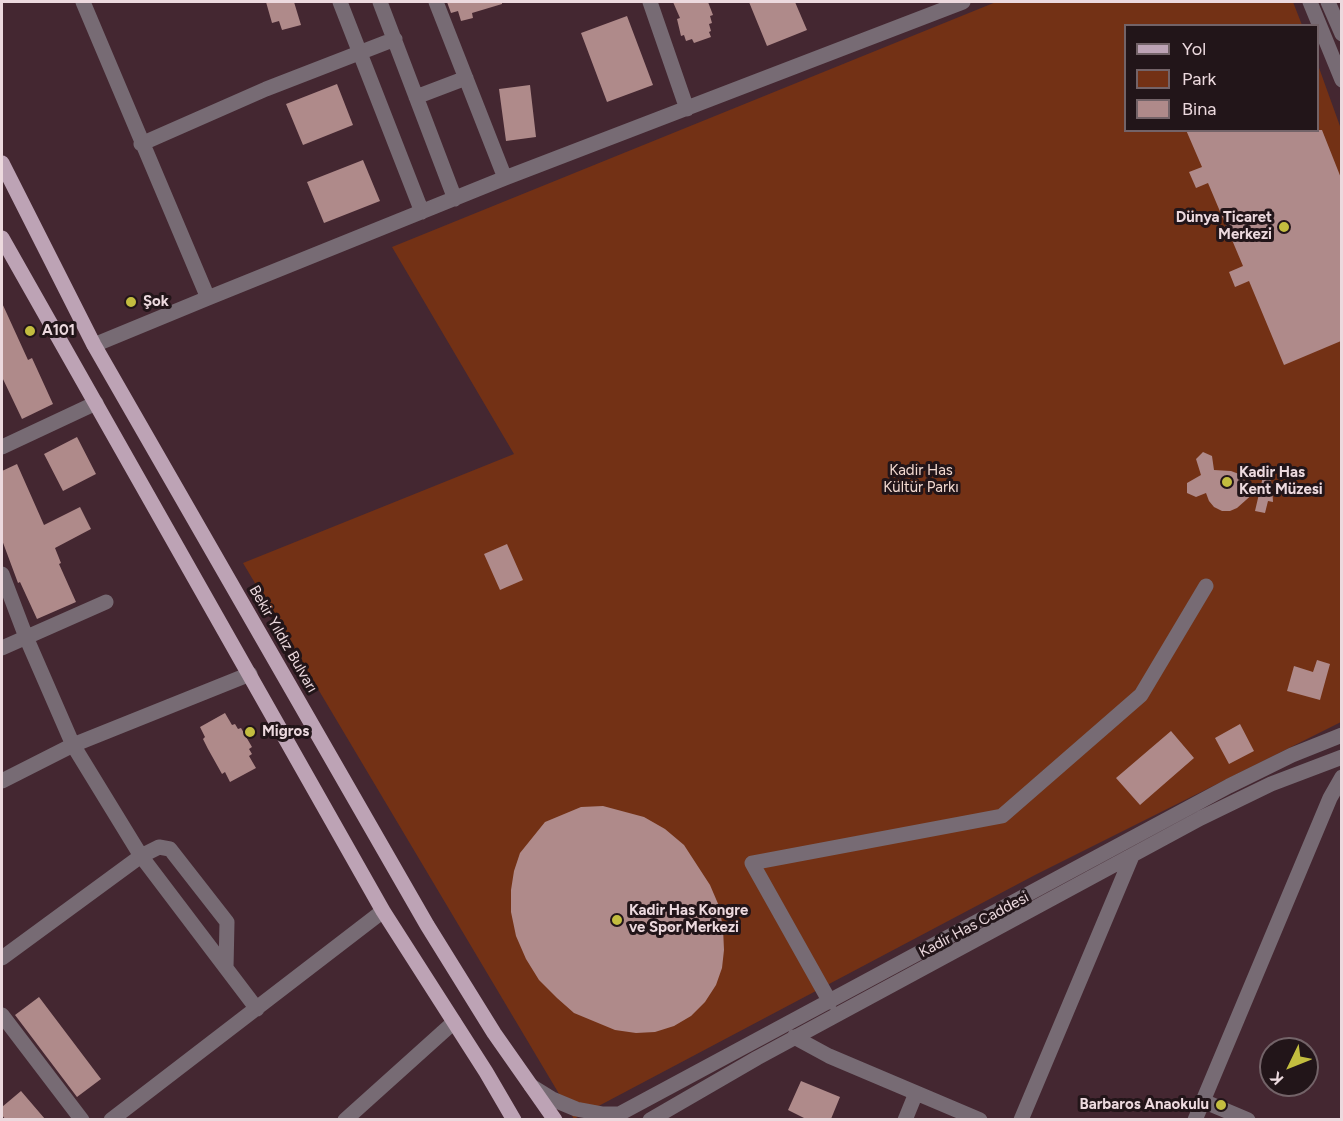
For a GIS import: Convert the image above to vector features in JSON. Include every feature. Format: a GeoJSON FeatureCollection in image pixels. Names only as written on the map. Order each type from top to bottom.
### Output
{"type":"FeatureCollection","features":[{"type":"Feature","properties":{"kind":"main road","name":"Bekir Yıldız Bulvarı"},"geometry":{"type":"LineString","coordinates":[[2,163],[94,345],[427,925],[477,1006],[555,1119]]}},
{"type":"Feature","properties":{"kind":"main road"},"geometry":{"type":"LineString","coordinates":[[2,238],[383,911],[514,1119]]}},
{"type":"Feature","properties":{"kind":"street"},"geometry":{"type":"LineString","coordinates":[[82,2],[208,298]]}},
{"type":"Feature","properties":{"kind":"street"},"geometry":{"type":"LineString","coordinates":[[340,2],[422,212]]}},
{"type":"Feature","properties":{"kind":"street"},"geometry":{"type":"LineString","coordinates":[[380,2],[455,199]]}},
{"type":"Feature","properties":{"kind":"street"},"geometry":{"type":"LineString","coordinates":[[436,2],[505,178]]}},
{"type":"Feature","properties":{"kind":"street"},"geometry":{"type":"LineString","coordinates":[[650,2],[687,109]]}},
{"type":"Feature","properties":{"kind":"street"},"geometry":{"type":"LineString","coordinates":[[94,345],[505,178],[963,2]]}},
{"type":"Feature","properties":{"kind":"street"},"geometry":{"type":"LineString","coordinates":[[1310,2],[1319,24]]}},
{"type":"Feature","properties":{"kind":"street"},"geometry":{"type":"LineString","coordinates":[[1328,2],[1341,34]]}},
{"type":"Feature","properties":{"kind":"street"},"geometry":{"type":"LineString","coordinates":[[1319,25],[1341,80]]}},
{"type":"Feature","properties":{"kind":"street"},"geometry":{"type":"LineString","coordinates":[[141,144],[266,89],[395,39]]}},
{"type":"Feature","properties":{"kind":"street"},"geometry":{"type":"LineString","coordinates":[[416,97],[466,78]]}},
{"type":"Feature","properties":{"kind":"street"},"geometry":{"type":"LineString","coordinates":[[2,447],[96,403]]}},
{"type":"Feature","properties":{"kind":"street"},"geometry":{"type":"LineString","coordinates":[[2,574],[26,637],[73,745],[141,856],[257,1009]]}},
{"type":"Feature","properties":{"kind":"street"},"geometry":{"type":"LineString","coordinates":[[830,1002],[752,863],[1002,816],[1141,695],[1206,586]]}},
{"type":"Feature","properties":{"kind":"street"},"geometry":{"type":"LineString","coordinates":[[2,648],[106,602]]}},
{"type":"Feature","properties":{"kind":"street"},"geometry":{"type":"LineString","coordinates":[[2,781],[73,745],[250,674]]}},
{"type":"Feature","properties":{"kind":"street","name":"Kadir Has Caddesi"},"geometry":{"type":"LineString","coordinates":[[613,1117],[1239,781],[1292,755],[1341,735]]}},
{"type":"Feature","properties":{"kind":"street","name":"Kadir Has Caddesi"},"geometry":{"type":"LineString","coordinates":[[650,1119],[794,1037],[1236,800],[1341,757]]}},
{"type":"Feature","properties":{"kind":"street"},"geometry":{"type":"LineString","coordinates":[[1195,1119],[1330,798],[1341,777]]}},
{"type":"Feature","properties":{"kind":"street"},"geometry":{"type":"LineString","coordinates":[[2,958],[141,856],[159,847],[170,849],[227,922],[226,968]]}},
{"type":"Feature","properties":{"kind":"street"},"geometry":{"type":"LineString","coordinates":[[1021,1119],[1132,856]]}},
{"type":"Feature","properties":{"kind":"street"},"geometry":{"type":"LineString","coordinates":[[111,1119],[383,911]]}},
{"type":"Feature","properties":{"kind":"street"},"geometry":{"type":"LineString","coordinates":[[2,1015],[82,1119]]}},
{"type":"Feature","properties":{"kind":"street"},"geometry":{"type":"LineString","coordinates":[[345,1119],[454,1022]]}},
{"type":"Feature","properties":{"kind":"street"},"geometry":{"type":"LineString","coordinates":[[794,1037],[829,1056],[980,1119]]}},
{"type":"Feature","properties":{"kind":"street"},"geometry":{"type":"LineString","coordinates":[[530,1085],[552,1099],[576,1109],[613,1117]]}},
{"type":"Feature","properties":{"kind":"street"},"geometry":{"type":"LineString","coordinates":[[905,1119],[916,1093]]}},
{"type":"Feature","properties":{"kind":"street"},"geometry":{"type":"LineString","coordinates":[[1203,1101],[1248,1119]]}},
{"type":"Feature","properties":{"kind":"green space","name":"Kadir Has Kültür Parkı"},"geometry":{"type":"Polygon","coordinates":[[[996,2],[1293,2],[1302,24],[1124,24],[1124,132],[1319,132],[1319,68],[1341,129],[1341,722],[1035,875],[574,1119],[243,563],[514,454],[392,247],[996,2]]]}},
{"type":"Feature","properties":{"kind":"building"},"geometry":{"type":"Polygon","coordinates":[[[266,2],[294,2],[301,25],[282,30],[279,21],[272,23],[266,2]]]}},
{"type":"Feature","properties":{"kind":"building"},"geometry":{"type":"Polygon","coordinates":[[[447,2],[502,2],[502,4],[472,13],[473,18],[461,21],[458,11],[451,13],[447,2]]]}},
{"type":"Feature","properties":{"kind":"building"},"geometry":{"type":"Polygon","coordinates":[[[673,2],[708,2],[713,15],[710,16],[712,23],[709,24],[711,37],[694,43],[692,39],[686,41],[684,35],[681,36],[677,19],[680,18],[673,2]]]}},
{"type":"Feature","properties":{"kind":"building"},"geometry":{"type":"Polygon","coordinates":[[[749,2],[795,2],[807,30],[767,46],[749,2]]]}},
{"type":"Feature","properties":{"kind":"building"},"geometry":{"type":"Polygon","coordinates":[[[627,16],[653,85],[607,102],[581,33],[627,16]]]}},
{"type":"Feature","properties":{"kind":"building"},"geometry":{"type":"Polygon","coordinates":[[[337,84],[353,125],[303,145],[286,104],[337,84]]]}},
{"type":"Feature","properties":{"kind":"building"},"geometry":{"type":"Polygon","coordinates":[[[530,85],[536,137],[506,141],[499,89],[530,85]]]}},
{"type":"Feature","properties":{"kind":"building","name":"Dünya Ticaret Merkezi"},"geometry":{"type":"Polygon","coordinates":[[[1322,130],[1341,178],[1341,341],[1284,365],[1249,281],[1235,287],[1229,272],[1243,266],[1208,183],[1196,188],[1189,172],[1202,167],[1187,132],[1319,132],[1322,130]]]}},
{"type":"Feature","properties":{"kind":"building"},"geometry":{"type":"Polygon","coordinates":[[[363,160],[380,201],[324,223],[307,182],[363,160]]]}},
{"type":"Feature","properties":{"kind":"building"},"geometry":{"type":"Polygon","coordinates":[[[2,303],[28,360],[32,358],[53,404],[22,419],[2,377],[2,303]]]}},
{"type":"Feature","properties":{"kind":"building"},"geometry":{"type":"Polygon","coordinates":[[[77,437],[96,474],[63,491],[44,454],[77,437]]]}},
{"type":"Feature","properties":{"kind":"building","name":"Kadir Has Kent Müzesi"},"geometry":{"type":"Polygon","coordinates":[[[1203,452],[1212,456],[1214,470],[1239,474],[1255,492],[1237,508],[1230,511],[1222,511],[1214,507],[1206,493],[1196,497],[1187,493],[1187,483],[1201,475],[1196,459],[1203,452]]]}},
{"type":"Feature","properties":{"kind":"building"},"geometry":{"type":"Polygon","coordinates":[[[17,464],[44,525],[80,507],[91,529],[55,548],[61,563],[59,564],[76,602],[37,619],[20,582],[18,583],[2,540],[2,471],[17,464]]]}},
{"type":"Feature","properties":{"kind":"building"},"geometry":{"type":"Polygon","coordinates":[[[1265,468],[1272,484],[1273,502],[1268,501],[1265,513],[1255,511],[1265,468]]]}},
{"type":"Feature","properties":{"kind":"building"},"geometry":{"type":"Polygon","coordinates":[[[507,544],[523,580],[500,590],[484,554],[507,544]]]}},
{"type":"Feature","properties":{"kind":"building"},"geometry":{"type":"Polygon","coordinates":[[[1317,660],[1330,664],[1320,700],[1287,691],[1294,666],[1313,672],[1317,660]]]}},
{"type":"Feature","properties":{"kind":"building"},"geometry":{"type":"Polygon","coordinates":[[[225,713],[232,725],[235,724],[238,729],[241,728],[252,747],[249,749],[252,754],[249,756],[256,768],[230,782],[225,772],[222,774],[208,749],[200,727],[225,713]]]}},
{"type":"Feature","properties":{"kind":"building"},"geometry":{"type":"Polygon","coordinates":[[[1240,724],[1254,751],[1229,764],[1215,738],[1240,724]]]}},
{"type":"Feature","properties":{"kind":"building"},"geometry":{"type":"Polygon","coordinates":[[[1171,731],[1194,758],[1140,805],[1116,778],[1171,731]]]}},
{"type":"Feature","properties":{"kind":"building","name":"Kadir Has Kongre ve Spor Merkezi"},"geometry":{"type":"Polygon","coordinates":[[[603,806],[644,817],[665,829],[684,845],[710,885],[719,906],[724,950],[722,968],[716,985],[705,1002],[691,1016],[674,1026],[655,1032],[636,1033],[615,1030],[574,1013],[539,980],[516,936],[511,912],[511,890],[520,853],[545,822],[581,807],[603,806]]]}},
{"type":"Feature","properties":{"kind":"building"},"geometry":{"type":"Polygon","coordinates":[[[39,997],[101,1079],[77,1097],[15,1015],[39,997]]]}},
{"type":"Feature","properties":{"kind":"building"},"geometry":{"type":"Polygon","coordinates":[[[801,1081],[840,1097],[831,1119],[806,1119],[788,1110],[801,1081]]]}},
{"type":"Feature","properties":{"kind":"building"},"geometry":{"type":"Polygon","coordinates":[[[21,1091],[45,1119],[5,1119],[2,1115],[2,1107],[21,1091]]]}},
{"type":"Feature","properties":{"kind":"place","name":"Dünya Ticaret Merkezi"},"geometry":{"type":"Point","coordinates":[1284,227]}},
{"type":"Feature","properties":{"kind":"place","name":"Şok"},"geometry":{"type":"Point","coordinates":[131,302]}},
{"type":"Feature","properties":{"kind":"place","name":"A101"},"geometry":{"type":"Point","coordinates":[30,331]}},
{"type":"Feature","properties":{"kind":"place","name":"Kadir Has Kent Müzesi"},"geometry":{"type":"Point","coordinates":[1227,482]}},
{"type":"Feature","properties":{"kind":"place","name":"Migros"},"geometry":{"type":"Point","coordinates":[250,732]}},
{"type":"Feature","properties":{"kind":"place","name":"Kadir Has Kongre ve Spor Merkezi"},"geometry":{"type":"Point","coordinates":[617,920]}},
{"type":"Feature","properties":{"kind":"place","name":"Barbaros Anaokulu"},"geometry":{"type":"Point","coordinates":[1221,1105]}}]}
